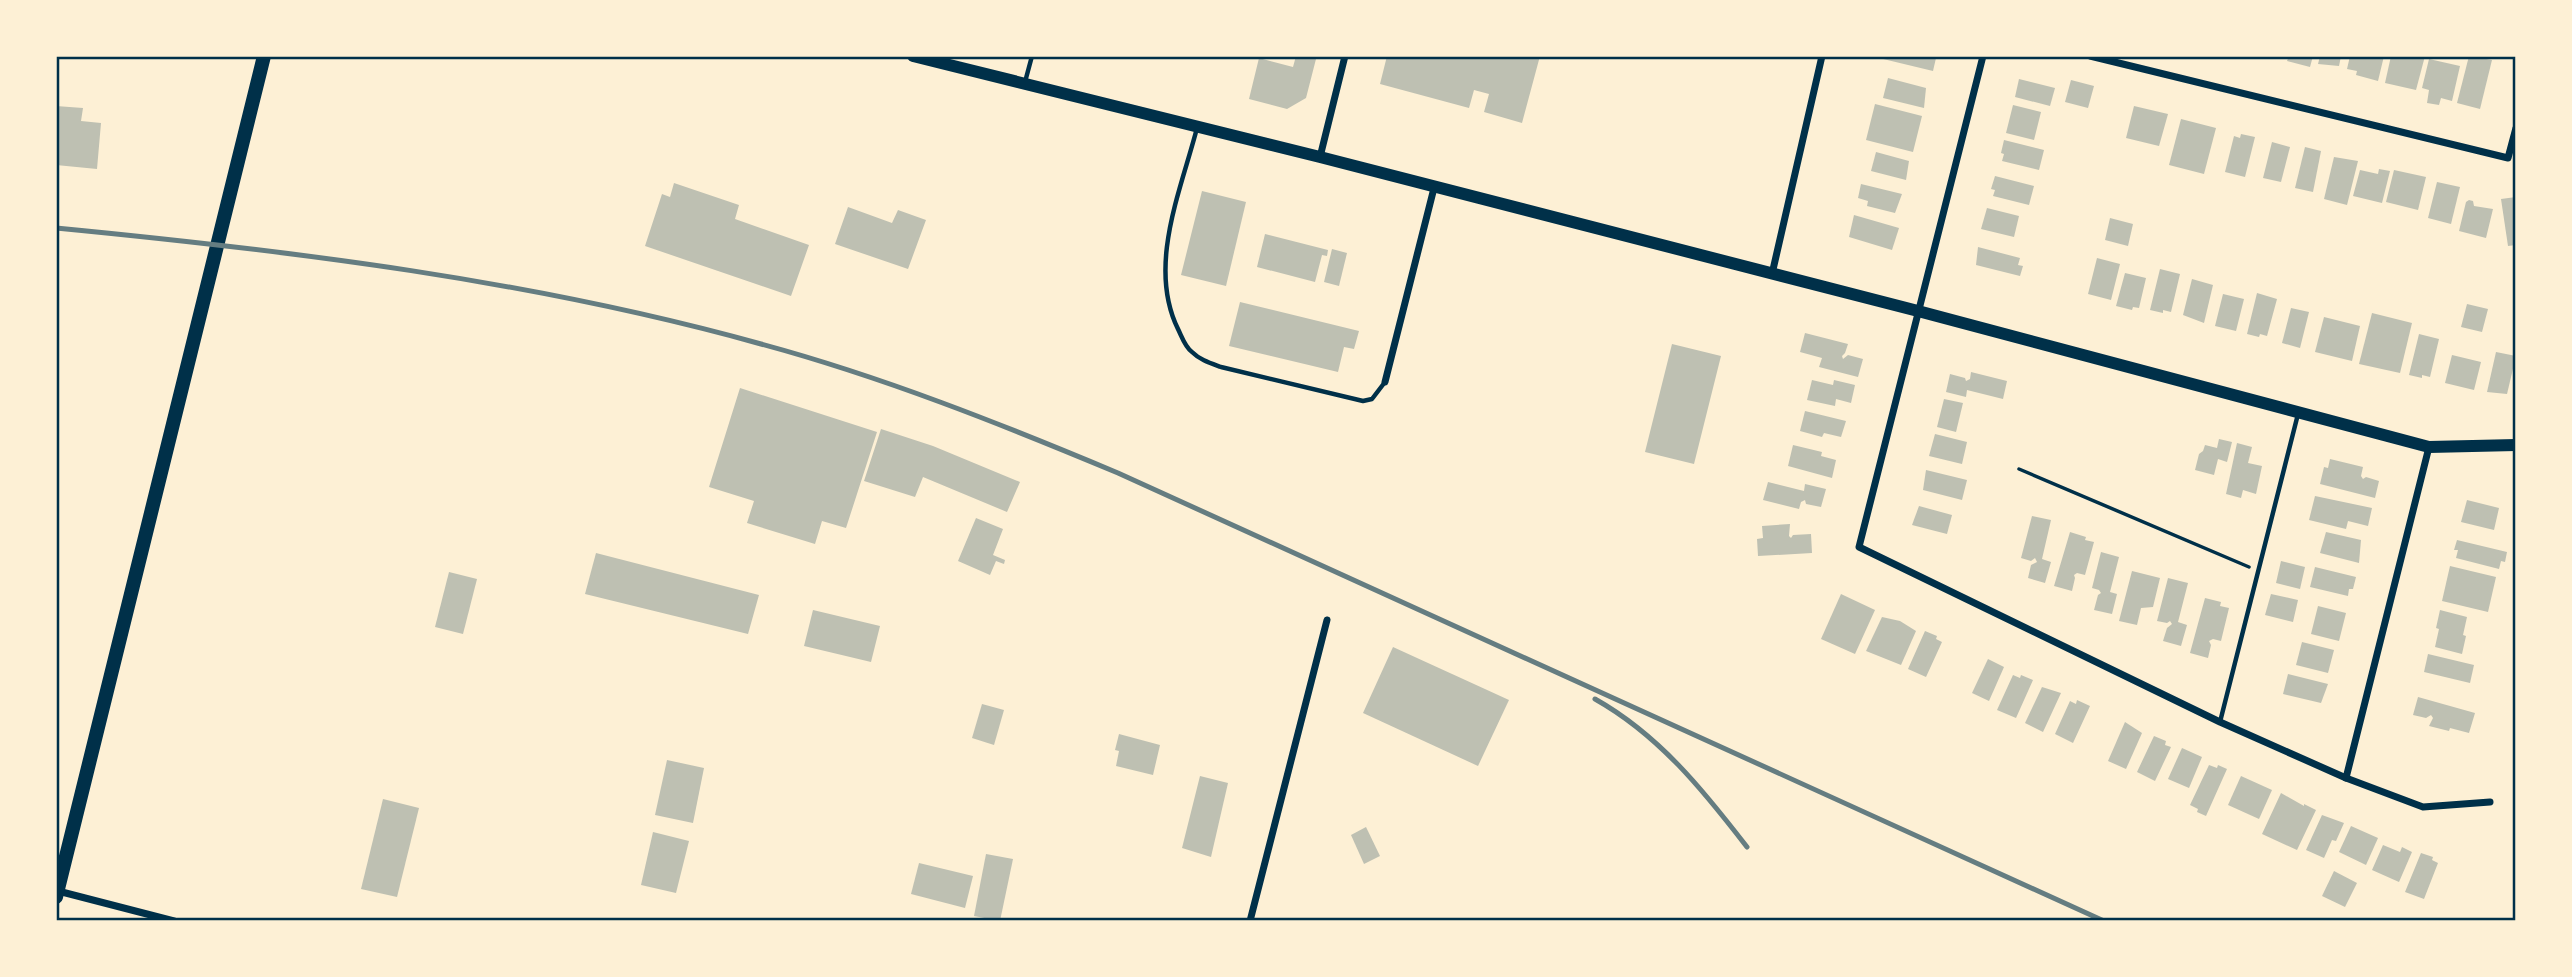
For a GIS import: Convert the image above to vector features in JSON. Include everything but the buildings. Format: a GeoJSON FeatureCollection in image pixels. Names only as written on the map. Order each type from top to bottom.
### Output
{"type":"FeatureCollection","features":[{"type":"Feature","properties":{"kind":"main road"},"geometry":{"type":"LineString","coordinates":[[57,894],[264,56]]}},
{"type":"Feature","properties":{"kind":"street"},"geometry":{"type":"LineString","coordinates":[[913,56],[1917,311],[2429,447],[2516,445]]}},
{"type":"Feature","properties":{"kind":"street"},"geometry":{"type":"LineString","coordinates":[[1320,158],[1345,56]]}},
{"type":"Feature","properties":{"kind":"street"},"geometry":{"type":"LineString","coordinates":[[1772,274],[1822,56]]}},
{"type":"Feature","properties":{"kind":"street"},"geometry":{"type":"LineString","coordinates":[[1983,56],[1859,547],[2220,722],[2346,778],[2423,807],[2490,802]]}},
{"type":"Feature","properties":{"kind":"street"},"geometry":{"type":"LineString","coordinates":[[2090,56],[2508,158],[2516,128]]}},
{"type":"Feature","properties":{"kind":"street"},"geometry":{"type":"LineString","coordinates":[[1385,382],[1433,188]]}},
{"type":"Feature","properties":{"kind":"street"},"geometry":{"type":"LineString","coordinates":[[2346,778],[2429,447]]}},
{"type":"Feature","properties":{"kind":"street"},"geometry":{"type":"LineString","coordinates":[[1250,921],[1327,620]]}},
{"type":"Feature","properties":{"kind":"street"},"geometry":{"type":"LineString","coordinates":[[57,894],[174,921]]}},
{"type":"Feature","properties":{"kind":"lane"},"geometry":{"type":"LineString","coordinates":[[1025,84],[1032,56]]}},
{"type":"Feature","properties":{"kind":"lane"},"geometry":{"type":"LineString","coordinates":[[1197,127],[1167,243],[1165,267],[1169,303],[1189,350],[1203,360],[1221,367],[1363,401],[1372,399],[1385,382]]}},
{"type":"Feature","properties":{"kind":"lane"},"geometry":{"type":"LineString","coordinates":[[2220,722],[2298,411]]}},
{"type":"Feature","properties":{"kind":"path"},"geometry":{"type":"LineString","coordinates":[[2019,469],[2258,571]]}},
{"type":"Feature","properties":{"kind":"railway"},"geometry":{"type":"LineString","coordinates":[[56,228],[323,258],[499,285],[587,302],[761,344],[897,386],[1118,473],[2104,921]]}},
{"type":"Feature","properties":{"kind":"railway"},"geometry":{"type":"LineString","coordinates":[[1595,699],[1640,729],[1679,765],[1747,847]]}}]}
